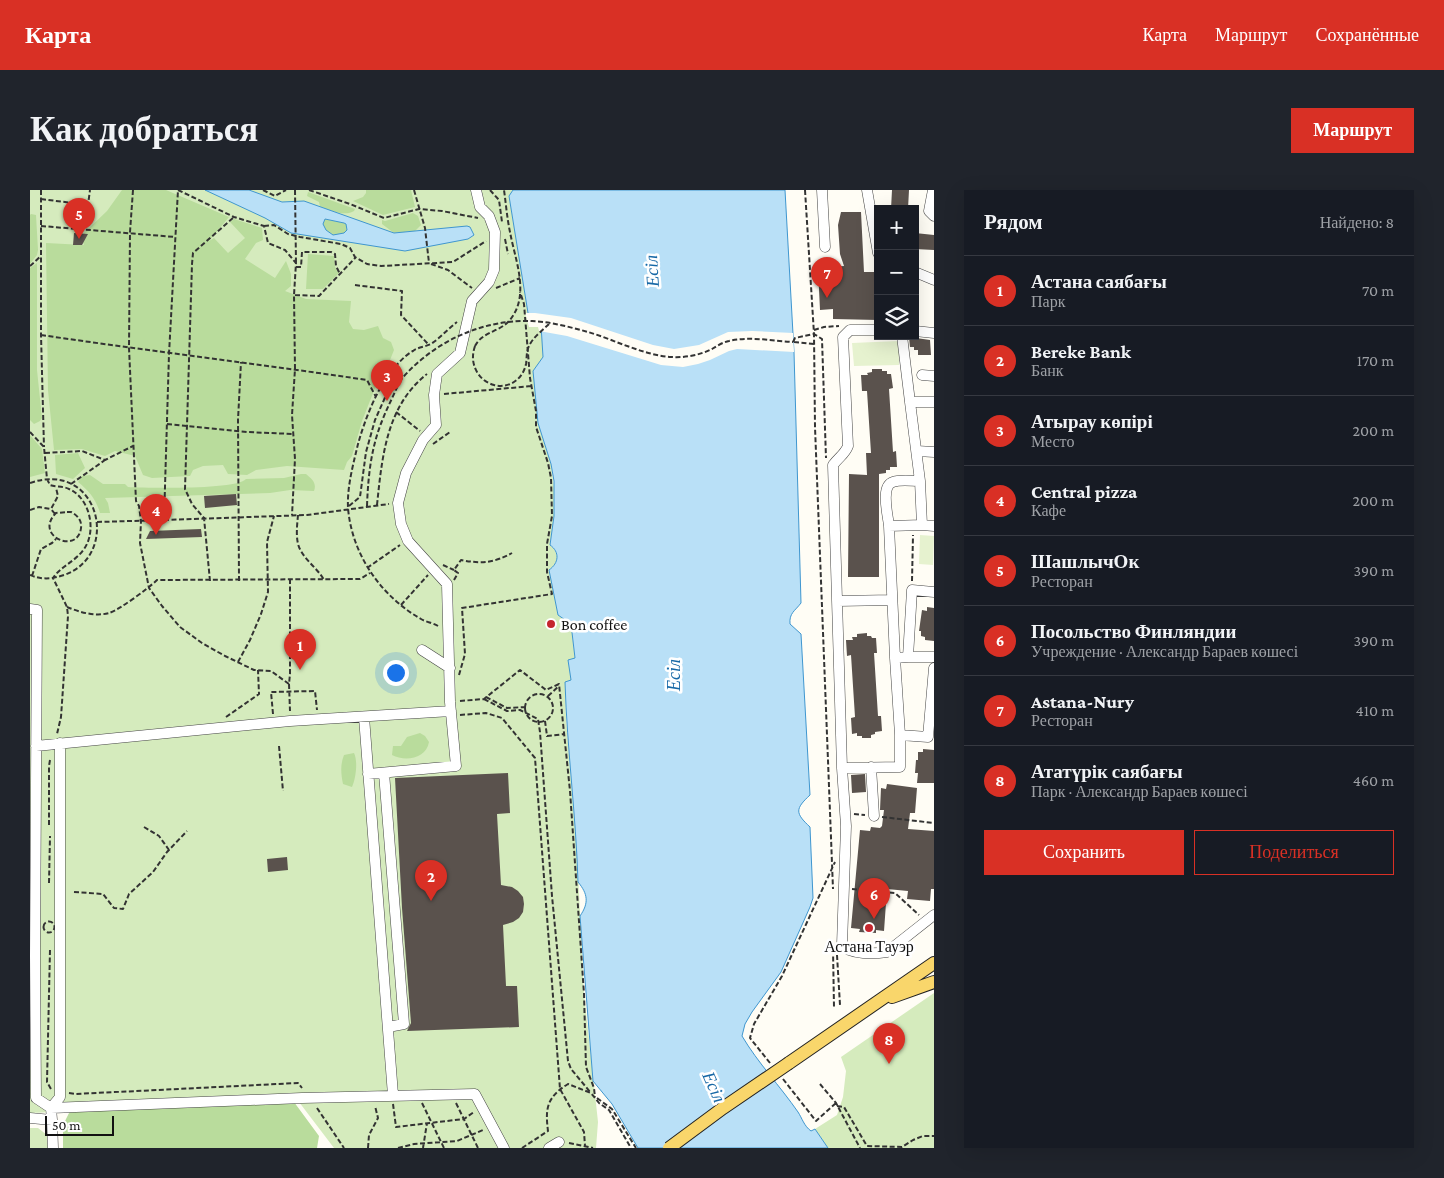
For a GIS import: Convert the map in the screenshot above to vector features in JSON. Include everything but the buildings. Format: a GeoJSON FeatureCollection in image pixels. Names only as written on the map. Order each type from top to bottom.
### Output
{"type":"FeatureCollection","features":[{"type":"Feature","properties":{"kind":"main road"},"geometry":{"type":"LineString","coordinates":[[669,1148],[723,1108],[934,963]]}},
{"type":"Feature","properties":{"kind":"main road"},"geometry":{"type":"LineString","coordinates":[[875,1003],[934,982]]}},
{"type":"Feature","properties":{"kind":"main road"},"geometry":{"type":"LineString","coordinates":[[677,1148],[714,1124],[789,1064]]}},
{"type":"Feature","properties":{"kind":"street"},"geometry":{"type":"LineString","coordinates":[[368,774],[456,766],[450,646],[447,625],[448,584],[408,541],[401,524],[398,503],[406,473],[426,436],[436,425],[434,395],[438,374],[460,353],[472,301],[489,282],[494,270],[495,232],[490,216],[480,207],[476,190]]}},
{"type":"Feature","properties":{"kind":"street"},"geometry":{"type":"LineString","coordinates":[[822,190],[825,247]]}},
{"type":"Feature","properties":{"kind":"street"},"geometry":{"type":"LineString","coordinates":[[867,190],[877,250]]}},
{"type":"Feature","properties":{"kind":"street"},"geometry":{"type":"LineString","coordinates":[[933,190],[929,211],[934,216]]}},
{"type":"Feature","properties":{"kind":"street"},"geometry":{"type":"LineString","coordinates":[[919,274],[934,280]]}},
{"type":"Feature","properties":{"kind":"street"},"geometry":{"type":"LineString","coordinates":[[874,330],[850,330],[843,337],[848,446],[844,454],[833,464],[842,768],[846,826],[843,946],[858,952],[887,952],[934,915]]}},
{"type":"Feature","properties":{"kind":"street"},"geometry":{"type":"LineString","coordinates":[[919,331],[934,333]]}},
{"type":"Feature","properties":{"kind":"street"},"geometry":{"type":"LineString","coordinates":[[902,340],[920,482],[918,526]]}},
{"type":"Feature","properties":{"kind":"street"},"geometry":{"type":"LineString","coordinates":[[922,375],[934,376]]}},
{"type":"Feature","properties":{"kind":"street"},"geometry":{"type":"LineString","coordinates":[[910,402],[934,402]]}},
{"type":"Feature","properties":{"kind":"street"},"geometry":{"type":"LineString","coordinates":[[917,452],[934,452]]}},
{"type":"Feature","properties":{"kind":"street"},"geometry":{"type":"LineString","coordinates":[[842,768],[900,767],[889,526],[885,490],[888,484],[894,481],[920,482]]}},
{"type":"Feature","properties":{"kind":"street"},"geometry":{"type":"LineString","coordinates":[[889,526],[934,526]]}},
{"type":"Feature","properties":{"kind":"street"},"geometry":{"type":"LineString","coordinates":[[908,656],[912,590],[934,592]]}},
{"type":"Feature","properties":{"kind":"street"},"geometry":{"type":"LineString","coordinates":[[838,601],[892,600]]}},
{"type":"Feature","properties":{"kind":"street"},"geometry":{"type":"LineString","coordinates":[[30,609],[37,610],[33,634],[36,746],[33,787],[36,1098],[51,1108],[392,1095],[475,1094],[504,1148]]}},
{"type":"Feature","properties":{"kind":"street"},"geometry":{"type":"LineString","coordinates":[[422,650],[450,668]]}},
{"type":"Feature","properties":{"kind":"street"},"geometry":{"type":"LineString","coordinates":[[896,658],[908,656],[934,657]]}},
{"type":"Feature","properties":{"kind":"street"},"geometry":{"type":"LineString","coordinates":[[900,735],[928,737],[934,668]]}},
{"type":"Feature","properties":{"kind":"street"},"geometry":{"type":"LineString","coordinates":[[36,746],[290,721],[364,717],[453,708]]}},
{"type":"Feature","properties":{"kind":"street"},"geometry":{"type":"LineString","coordinates":[[364,717],[392,1095]]}},
{"type":"Feature","properties":{"kind":"street"},"geometry":{"type":"LineString","coordinates":[[53,1148],[51,1108],[60,1097],[58,743]]}},
{"type":"Feature","properties":{"kind":"street"},"geometry":{"type":"LineString","coordinates":[[871,768],[874,816]]}},
{"type":"Feature","properties":{"kind":"street"},"geometry":{"type":"LineString","coordinates":[[384,773],[404,1024],[388,1026]]}},
{"type":"Feature","properties":{"kind":"street"},"geometry":{"type":"LineString","coordinates":[[30,1118],[52,1120]]}},
{"type":"Feature","properties":{"kind":"street"},"geometry":{"type":"LineString","coordinates":[[549,1148],[559,1142]]}},
{"type":"Feature","properties":{"kind":"path"},"geometry":{"type":"LineString","coordinates":[[41,190],[41,335],[44,447],[47,479],[50,485],[69,489],[82,500],[90,518],[90,530],[85,548],[73,561],[57,571],[53,578]]}},
{"type":"Feature","properties":{"kind":"path"},"geometry":{"type":"LineString","coordinates":[[41,199],[88,205],[90,190]]}},
{"type":"Feature","properties":{"kind":"path"},"geometry":{"type":"LineString","coordinates":[[133,190],[130,232],[129,348],[136,501],[139,506],[141,521],[140,543],[149,588],[180,628],[210,648],[258,670],[271,671],[289,684]]}},
{"type":"Feature","properties":{"kind":"path"},"geometry":{"type":"LineString","coordinates":[[164,520],[169,354],[178,190],[234,217],[264,226],[274,225],[288,234],[341,244],[350,248],[356,258],[367,264],[381,266],[453,262],[484,243]]}},
{"type":"Feature","properties":{"kind":"path"},"geometry":{"type":"LineString","coordinates":[[263,190],[275,196],[286,190]]}},
{"type":"Feature","properties":{"kind":"path"},"geometry":{"type":"LineString","coordinates":[[292,515],[295,460],[292,415],[295,369],[294,295],[296,267],[294,190]]}},
{"type":"Feature","properties":{"kind":"path"},"geometry":{"type":"LineString","coordinates":[[309,190],[384,218],[418,209],[442,211],[482,219]]}},
{"type":"Feature","properties":{"kind":"path"},"geometry":{"type":"LineString","coordinates":[[414,190],[425,228],[429,264]]}},
{"type":"Feature","properties":{"kind":"path"},"geometry":{"type":"LineString","coordinates":[[504,190],[509,231],[520,278],[520,292],[517,307],[508,322],[483,336],[476,344],[473,357],[474,366],[479,376],[488,384],[498,386],[516,382],[522,374],[529,344],[550,323]]}},
{"type":"Feature","properties":{"kind":"path"},"geometry":{"type":"LineString","coordinates":[[805,190],[814,330],[815,427],[834,895]]}},
{"type":"Feature","properties":{"kind":"path"},"geometry":{"type":"LineString","coordinates":[[210,581],[204,518],[192,504],[185,489],[193,254],[234,217]]}},
{"type":"Feature","properties":{"kind":"path"},"geometry":{"type":"LineString","coordinates":[[41,226],[176,237]]}},
{"type":"Feature","properties":{"kind":"path"},"geometry":{"type":"LineString","coordinates":[[264,226],[268,243],[285,250],[296,263]]}},
{"type":"Feature","properties":{"kind":"path"},"geometry":{"type":"LineString","coordinates":[[296,267],[301,266],[302,252],[331,252],[335,254],[336,266],[340,274]]}},
{"type":"Feature","properties":{"kind":"path"},"geometry":{"type":"LineString","coordinates":[[30,266],[41,256]]}},
{"type":"Feature","properties":{"kind":"path"},"geometry":{"type":"LineString","coordinates":[[294,295],[320,296],[356,258]]}},
{"type":"Feature","properties":{"kind":"path"},"geometry":{"type":"LineString","coordinates":[[429,264],[448,270],[475,290],[478,286],[488,295],[495,288],[520,278]]}},
{"type":"Feature","properties":{"kind":"path"},"geometry":{"type":"LineString","coordinates":[[355,285],[402,291],[401,315],[429,345]]}},
{"type":"Feature","properties":{"kind":"path"},"geometry":{"type":"LineString","coordinates":[[456,609],[552,594],[547,572],[552,516],[551,478],[536,427],[524,304],[520,292]]}},
{"type":"Feature","properties":{"kind":"path"},"geometry":{"type":"LineString","coordinates":[[440,627],[422,620],[401,605],[386,592],[370,573],[360,554],[348,509],[350,480],[366,421],[376,397],[395,367],[413,350],[429,345],[460,319],[458,338]]}},
{"type":"Feature","properties":{"kind":"path"},"geometry":{"type":"LineString","coordinates":[[348,509],[350,504],[357,501],[360,497],[366,452],[375,420],[387,393],[422,359],[464,333],[506,322],[534,321],[585,331],[649,352],[672,357],[702,353],[730,340],[814,344]]}},
{"type":"Feature","properties":{"kind":"path"},"geometry":{"type":"LineString","coordinates":[[814,330],[839,326]]}},
{"type":"Feature","properties":{"kind":"path"},"geometry":{"type":"LineString","coordinates":[[793,342],[795,338],[814,334]]}},
{"type":"Feature","properties":{"kind":"path"},"geometry":{"type":"LineString","coordinates":[[41,335],[367,380],[376,397]]}},
{"type":"Feature","properties":{"kind":"path"},"geometry":{"type":"LineString","coordinates":[[239,581],[238,429],[241,362]]}},
{"type":"Feature","properties":{"kind":"path"},"geometry":{"type":"LineString","coordinates":[[377,505],[383,452],[388,432],[396,412],[413,386],[430,372]]}},
{"type":"Feature","properties":{"kind":"path"},"geometry":{"type":"LineString","coordinates":[[367,506],[370,471],[376,437],[399,382]]}},
{"type":"Feature","properties":{"kind":"path"},"geometry":{"type":"LineString","coordinates":[[434,395],[532,386]]}},
{"type":"Feature","properties":{"kind":"path"},"geometry":{"type":"LineString","coordinates":[[396,412],[426,436]]}},
{"type":"Feature","properties":{"kind":"path"},"geometry":{"type":"LineString","coordinates":[[167,424],[247,432],[293,434]]}},
{"type":"Feature","properties":{"kind":"path"},"geometry":{"type":"LineString","coordinates":[[30,432],[44,447]]}},
{"type":"Feature","properties":{"kind":"path"},"geometry":{"type":"LineString","coordinates":[[428,449],[450,432]]}},
{"type":"Feature","properties":{"kind":"path"},"geometry":{"type":"LineString","coordinates":[[71,484],[105,460],[134,445]]}},
{"type":"Feature","properties":{"kind":"path"},"geometry":{"type":"LineString","coordinates":[[46,453],[82,451],[105,460]]}},
{"type":"Feature","properties":{"kind":"path"},"geometry":{"type":"LineString","coordinates":[[30,483],[47,479],[64,481],[80,489],[92,504],[97,522],[96,541],[86,559],[70,572],[53,578],[40,578],[31,575],[41,548],[52,543],[56,538]]}},
{"type":"Feature","properties":{"kind":"path"},"geometry":{"type":"LineString","coordinates":[[51,510],[58,496],[55,486]]}},
{"type":"Feature","properties":{"kind":"path"},"geometry":{"type":"LineString","coordinates":[[97,522],[298,515],[392,504]]}},
{"type":"Feature","properties":{"kind":"path"},"geometry":{"type":"LineString","coordinates":[[30,510],[39,507],[51,510],[55,514]]}},
{"type":"Feature","properties":{"kind":"path"},"geometry":{"type":"LineString","coordinates":[[71,512],[79,518],[81,528],[77,537],[72,540],[62,541],[56,538],[51,532],[50,527],[50,522],[55,514],[71,512]]}},
{"type":"Feature","properties":{"kind":"path"},"geometry":{"type":"LineString","coordinates":[[298,515],[297,533],[300,550],[320,572],[324,580]]}},
{"type":"Feature","properties":{"kind":"path"},"geometry":{"type":"LineString","coordinates":[[238,662],[250,640],[268,592],[267,542],[274,516]]}},
{"type":"Feature","properties":{"kind":"path"},"geometry":{"type":"LineString","coordinates":[[912,590],[918,526]]}},
{"type":"Feature","properties":{"kind":"path"},"geometry":{"type":"LineString","coordinates":[[367,568],[402,544]]}},
{"type":"Feature","properties":{"kind":"path"},"geometry":{"type":"LineString","coordinates":[[454,570],[461,560],[490,563],[512,553]]}},
{"type":"Feature","properties":{"kind":"path"},"geometry":{"type":"LineString","coordinates":[[442,565],[458,573],[454,581]]}},
{"type":"Feature","properties":{"kind":"path"},"geometry":{"type":"LineString","coordinates":[[401,605],[430,573],[425,570]]}},
{"type":"Feature","properties":{"kind":"path"},"geometry":{"type":"LineString","coordinates":[[67,607],[97,615],[110,613],[149,588],[157,580],[360,579],[370,573]]}},
{"type":"Feature","properties":{"kind":"path"},"geometry":{"type":"LineString","coordinates":[[49,826],[48,766],[58,743],[62,717],[67,607],[53,578]]}},
{"type":"Feature","properties":{"kind":"path"},"geometry":{"type":"LineString","coordinates":[[290,580],[290,721]]}},
{"type":"Feature","properties":{"kind":"path"},"geometry":{"type":"LineString","coordinates":[[459,677],[465,654],[462,608]]}},
{"type":"Feature","properties":{"kind":"path"},"geometry":{"type":"LineString","coordinates":[[226,716],[259,694],[258,670]]}},
{"type":"Feature","properties":{"kind":"path"},"geometry":{"type":"LineString","coordinates":[[453,708],[485,698],[520,670],[546,690],[559,684],[559,686]]}},
{"type":"Feature","properties":{"kind":"path"},"geometry":{"type":"LineString","coordinates":[[548,696],[559,686]]}},
{"type":"Feature","properties":{"kind":"path"},"geometry":{"type":"LineString","coordinates":[[559,686],[565,734],[584,994],[586,1067],[594,1088],[595,1097]]}},
{"type":"Feature","properties":{"kind":"path"},"geometry":{"type":"LineString","coordinates":[[273,714],[271,692],[314,690],[317,713]]}},
{"type":"Feature","properties":{"kind":"path"},"geometry":{"type":"LineString","coordinates":[[453,708],[460,693]]}},
{"type":"Feature","properties":{"kind":"path"},"geometry":{"type":"LineString","coordinates":[[526,712],[525,707],[528,699],[536,694],[548,696],[554,709],[549,718],[538,722]]}},
{"type":"Feature","properties":{"kind":"path"},"geometry":{"type":"LineString","coordinates":[[485,698],[506,708],[525,707]]}},
{"type":"Feature","properties":{"kind":"path"},"geometry":{"type":"LineString","coordinates":[[485,698],[507,711],[520,710],[538,719],[552,896],[568,1061],[571,1069],[609,1110],[631,1148]]}},
{"type":"Feature","properties":{"kind":"path"},"geometry":{"type":"LineString","coordinates":[[453,708],[486,713],[502,718],[535,758],[560,1089],[584,1132],[585,1146]]}},
{"type":"Feature","properties":{"kind":"path"},"geometry":{"type":"LineString","coordinates":[[545,721],[547,736],[565,734]]}},
{"type":"Feature","properties":{"kind":"path"},"geometry":{"type":"LineString","coordinates":[[279,746],[283,791]]}},
{"type":"Feature","properties":{"kind":"path"},"geometry":{"type":"LineString","coordinates":[[144,827],[159,836],[169,850]]}},
{"type":"Feature","properties":{"kind":"path"},"geometry":{"type":"LineString","coordinates":[[74,892],[103,894],[114,908],[123,909],[129,894],[153,872],[169,850],[187,832]]}},
{"type":"Feature","properties":{"kind":"path"},"geometry":{"type":"LineString","coordinates":[[49,836],[50,883]]}},
{"type":"Feature","properties":{"kind":"path"},"geometry":{"type":"LineString","coordinates":[[774,1068],[750,1038],[754,1024],[782,976],[833,867]]}},
{"type":"Feature","properties":{"kind":"path"},"geometry":{"type":"LineString","coordinates":[[851,889],[895,893],[918,914],[924,923]]}},
{"type":"Feature","properties":{"kind":"path"},"geometry":{"type":"LineString","coordinates":[[46,922],[54,924],[55,928],[53,931],[45,930],[44,925],[46,922]]}},
{"type":"Feature","properties":{"kind":"path"},"geometry":{"type":"LineString","coordinates":[[833,940],[834,1008]]}},
{"type":"Feature","properties":{"kind":"path"},"geometry":{"type":"LineString","coordinates":[[50,949],[47,1082],[48,1086],[54,1091],[76,1094],[298,1084],[310,1098],[344,1148]]}},
{"type":"Feature","properties":{"kind":"path"},"geometry":{"type":"LineString","coordinates":[[837,950],[840,1005]]}},
{"type":"Feature","properties":{"kind":"path"},"geometry":{"type":"LineString","coordinates":[[780,1076],[816,1121],[836,1103]]}},
{"type":"Feature","properties":{"kind":"path"},"geometry":{"type":"LineString","coordinates":[[522,1148],[548,1131],[546,1118],[548,1105],[560,1089],[568,1084],[591,1092]]}},
{"type":"Feature","properties":{"kind":"path"},"geometry":{"type":"LineString","coordinates":[[820,1084],[836,1103],[860,1148]]}},
{"type":"Feature","properties":{"kind":"path"},"geometry":{"type":"LineString","coordinates":[[452,1094],[478,1148]]}},
{"type":"Feature","properties":{"kind":"path"},"geometry":{"type":"LineString","coordinates":[[392,1095],[396,1126],[464,1119],[482,1106]]}},
{"type":"Feature","properties":{"kind":"path"},"geometry":{"type":"LineString","coordinates":[[418,1095],[444,1148]]}},
{"type":"Feature","properties":{"kind":"path"},"geometry":{"type":"LineString","coordinates":[[368,1148],[369,1134],[378,1118],[373,1096]]}},
{"type":"Feature","properties":{"kind":"path"},"geometry":{"type":"LineString","coordinates":[[595,1097],[612,1109],[636,1148]]}},
{"type":"Feature","properties":{"kind":"path"},"geometry":{"type":"LineString","coordinates":[[837,1106],[844,1107],[867,1146],[902,1147],[923,1136],[934,1136]]}},
{"type":"Feature","properties":{"kind":"path"},"geometry":{"type":"LineString","coordinates":[[423,1148],[427,1123]]}},
{"type":"Feature","properties":{"kind":"path"},"geometry":{"type":"LineString","coordinates":[[398,1148],[423,1143],[457,1141],[492,1126]]}},
{"type":"Feature","properties":{"kind":"path"},"geometry":{"type":"LineString","coordinates":[[573,1144],[593,1148]]}},
{"type":"Feature","properties":{"kind":"green space"},"geometry":{"type":"Polygon","coordinates":[[[30,190],[513,190],[509,196],[528,313],[541,325],[543,357],[538,423],[551,464],[555,497],[550,545],[557,555],[555,564],[549,570],[571,624],[575,659],[571,681],[565,682],[566,719],[577,852],[584,994],[598,1122],[596,1148],[334,1148],[299,1102],[30,1113],[30,190]]]}},
{"type":"Feature","properties":{"kind":"green space"},"geometry":{"type":"Polygon","coordinates":[[[122,190],[166,190],[229,217],[209,241],[214,238],[228,253],[245,238],[230,222],[234,219],[262,228],[263,240],[256,243],[245,259],[275,278],[286,261],[291,274],[291,286],[285,291],[306,299],[351,301],[349,322],[353,329],[364,330],[378,326],[383,338],[391,342],[394,350],[390,360],[383,368],[362,421],[352,456],[344,470],[287,466],[256,470],[247,475],[228,474],[223,465],[203,466],[193,470],[190,476],[152,478],[143,475],[135,456],[115,451],[105,456],[82,449],[54,450],[48,390],[46,243],[84,245],[82,240],[84,233],[107,211],[122,190]]]}},
{"type":"Feature","properties":{"kind":"green space"},"geometry":{"type":"Polygon","coordinates":[[[366,190],[411,190],[415,207],[383,215],[353,201],[363,197],[366,190]]]}},
{"type":"Feature","properties":{"kind":"green space"},"geometry":{"type":"Polygon","coordinates":[[[308,192],[355,209],[350,213],[342,213],[320,207],[319,202],[307,196],[308,192]]]}},
{"type":"Feature","properties":{"kind":"green space"},"geometry":{"type":"Polygon","coordinates":[[[413,213],[418,216],[421,225],[415,231],[394,233],[382,224],[382,220],[385,221],[413,213]]]}},
{"type":"Feature","properties":{"kind":"green space"},"geometry":{"type":"Polygon","coordinates":[[[30,215],[36,215],[38,250],[37,255],[30,264],[30,215]]]}},
{"type":"Feature","properties":{"kind":"green space"},"geometry":{"type":"Polygon","coordinates":[[[325,219],[346,224],[347,230],[344,233],[333,235],[322,224],[325,219]]]}},
{"type":"Feature","properties":{"kind":"green space"},"geometry":{"type":"Polygon","coordinates":[[[308,254],[334,256],[335,267],[339,273],[323,289],[306,289],[308,254]]]}},
{"type":"Feature","properties":{"kind":"green space"},"geometry":{"type":"Polygon","coordinates":[[[37,263],[37,370],[42,418],[34,424],[30,420],[30,268],[37,263]]]}},
{"type":"Feature","properties":{"kind":"green space"},"geometry":{"type":"Polygon","coordinates":[[[899,341],[899,365],[854,366],[852,343],[899,341]]]}},
{"type":"Feature","properties":{"kind":"green space"},"geometry":{"type":"Polygon","coordinates":[[[30,435],[42,449],[45,473],[30,477],[30,435]]]}},
{"type":"Feature","properties":{"kind":"green space"},"geometry":{"type":"Polygon","coordinates":[[[78,453],[85,468],[73,479],[56,474],[55,455],[78,453]]]}},
{"type":"Feature","properties":{"kind":"green space"},"geometry":{"type":"Polygon","coordinates":[[[306,474],[312,479],[315,486],[314,491],[290,490],[270,493],[105,498],[110,513],[100,513],[92,496],[78,482],[82,476],[90,475],[103,484],[125,484],[128,487],[190,488],[239,483],[246,479],[284,478],[306,474]]]}},
{"type":"Feature","properties":{"kind":"green space"},"geometry":{"type":"Polygon","coordinates":[[[920,535],[934,536],[933,565],[919,564],[920,535]]]}},
{"type":"Feature","properties":{"kind":"green space"},"geometry":{"type":"Polygon","coordinates":[[[420,733],[429,742],[424,752],[414,758],[392,755],[393,746],[401,746],[407,737],[420,733]]]}},
{"type":"Feature","properties":{"kind":"green space"},"geometry":{"type":"Polygon","coordinates":[[[354,753],[356,770],[352,787],[343,784],[341,766],[344,755],[354,753]]]}},
{"type":"Feature","properties":{"kind":"green space"},"geometry":{"type":"Polygon","coordinates":[[[934,993],[934,1148],[828,1148],[815,1129],[837,1115],[843,1097],[846,1071],[841,1057],[934,993]]]}},
{"type":"Feature","properties":{"kind":"green space"},"geometry":{"type":"Polygon","coordinates":[[[294,1102],[319,1136],[317,1148],[63,1148],[63,1125],[70,1111],[294,1102]]]}},
{"type":"Feature","properties":{"kind":"green space"},"geometry":{"type":"Polygon","coordinates":[[[30,1128],[38,1128],[47,1135],[48,1148],[30,1148],[30,1128]]]}},
{"type":"Feature","properties":{"kind":"water"},"geometry":{"type":"Polygon","coordinates":[[[205,190],[249,190],[282,202],[304,201],[394,233],[467,226],[470,227],[474,235],[468,239],[405,251],[291,233],[265,218],[205,190]],[[325,219],[323,224],[326,230],[333,235],[344,233],[347,230],[344,223],[325,219]]]}},
{"type":"Feature","properties":{"kind":"water","name":"Есіл"},"geometry":{"type":"Polygon","coordinates":[[[513,190],[785,190],[794,352],[801,603],[791,615],[790,624],[801,634],[810,795],[799,808],[799,814],[810,827],[813,898],[781,972],[752,1012],[745,1024],[742,1036],[807,1127],[811,1131],[815,1129],[828,1148],[638,1148],[612,1104],[593,1081],[580,916],[585,907],[586,899],[584,891],[578,882],[566,707],[565,682],[571,680],[568,660],[575,658],[571,624],[558,615],[549,570],[555,564],[557,558],[557,554],[550,545],[554,516],[554,481],[551,464],[538,423],[533,371],[543,357],[541,325],[528,313],[509,196],[513,190]]]}},
{"type":"Feature","properties":{"kind":"pier"},"geometry":{"type":"Polygon","coordinates":[[[525,313],[571,318],[653,345],[674,349],[699,345],[728,332],[793,333],[794,352],[737,349],[698,364],[683,367],[661,365],[567,336],[539,331],[538,327],[529,327],[525,313]]]}},
{"type":"Feature","properties":{"kind":"place","name":"ШашлычОк"},"geometry":{"type":"Point","coordinates":[79,239]}},
{"type":"Feature","properties":{"kind":"place","name":"Astana-Nury"},"geometry":{"type":"Point","coordinates":[827,298]}},
{"type":"Feature","properties":{"kind":"place","name":"Атырау көпірі"},"geometry":{"type":"Point","coordinates":[387,401]}},
{"type":"Feature","properties":{"kind":"place","name":"Central pizza"},"geometry":{"type":"Point","coordinates":[156,535]}},
{"type":"Feature","properties":{"kind":"place","name":"Bon coffee"},"geometry":{"type":"Point","coordinates":[551,624]}},
{"type":"Feature","properties":{"kind":"place","name":"Астана саябағы"},"geometry":{"type":"Point","coordinates":[300,670]}},
{"type":"Feature","properties":{"kind":"place","name":"Bereke Bank"},"geometry":{"type":"Point","coordinates":[431,901]}},
{"type":"Feature","properties":{"kind":"place","name":"Посольство Финляндии"},"geometry":{"type":"Point","coordinates":[874,919]}},
{"type":"Feature","properties":{"kind":"place","name":"Астана Тауэр"},"geometry":{"type":"Point","coordinates":[869,928]}},
{"type":"Feature","properties":{"kind":"place","name":"Ататүрік саябағы"},"geometry":{"type":"Point","coordinates":[889,1064]}}]}
